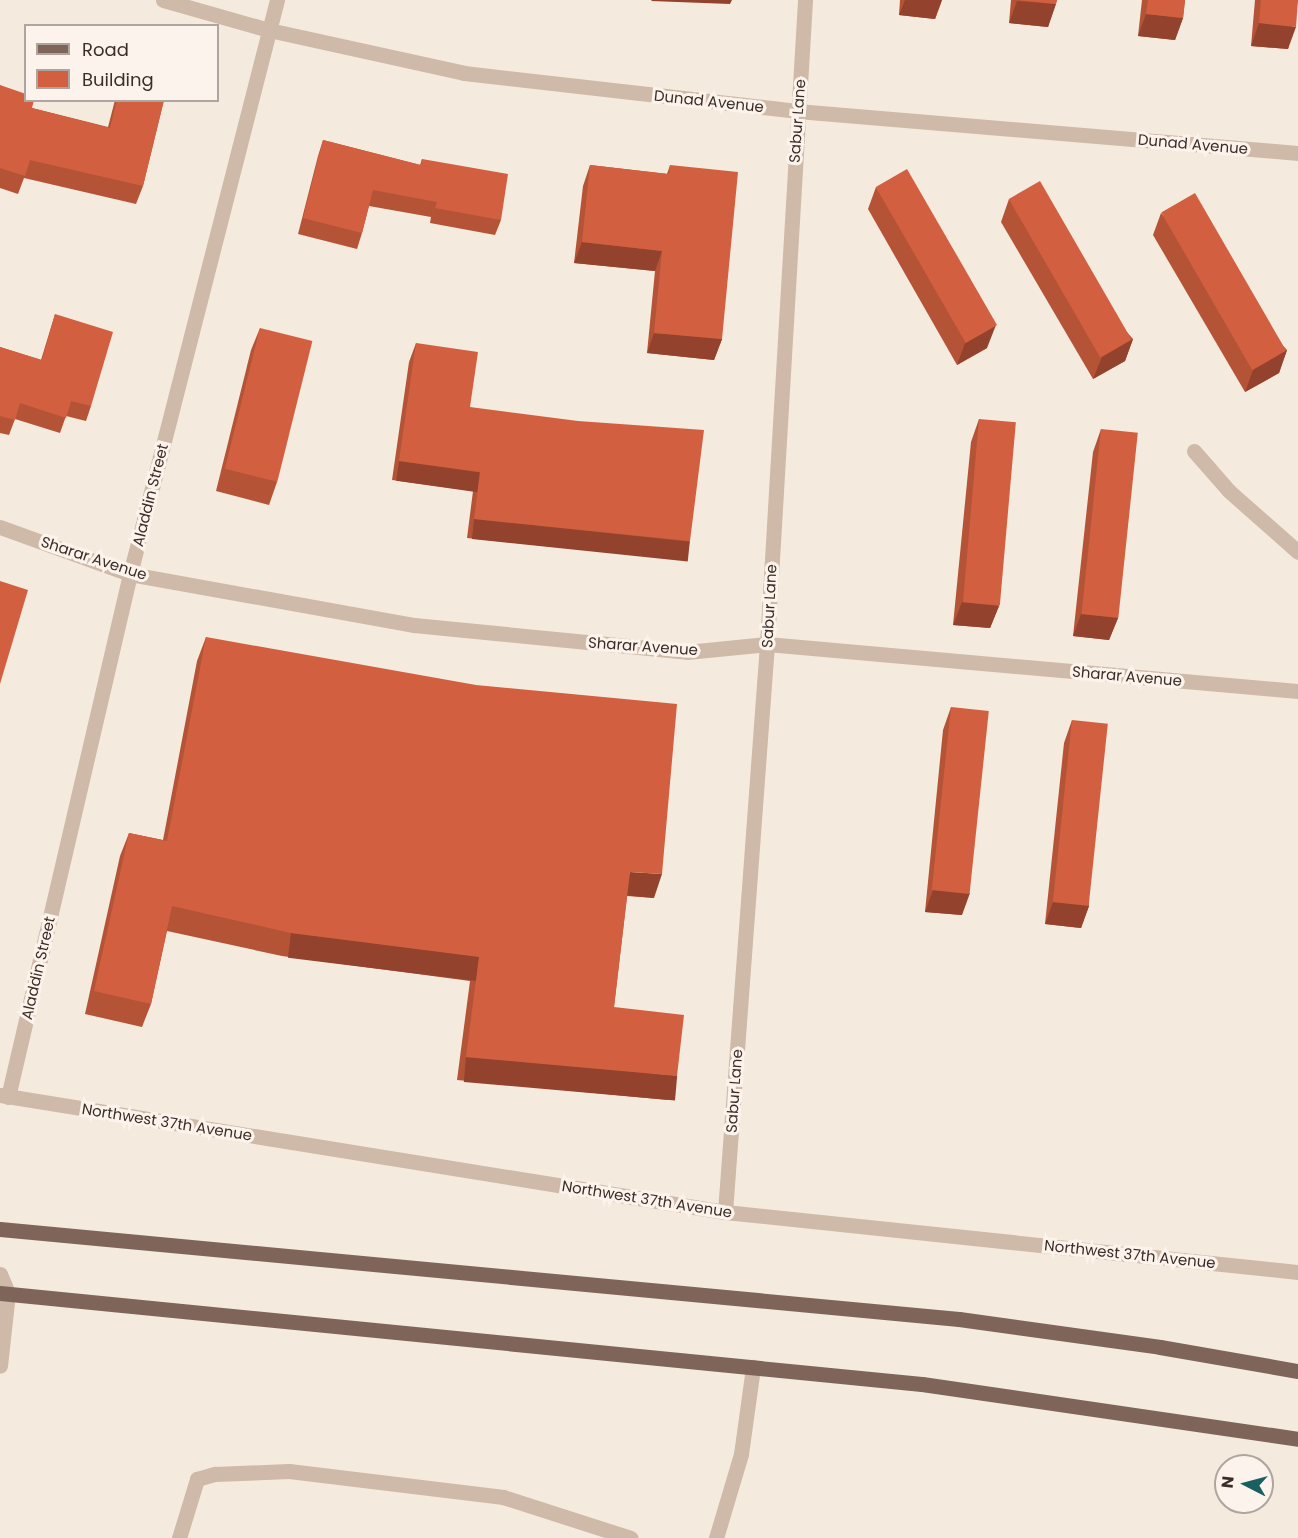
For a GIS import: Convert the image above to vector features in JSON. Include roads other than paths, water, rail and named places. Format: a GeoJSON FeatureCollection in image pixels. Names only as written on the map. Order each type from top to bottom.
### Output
{"type":"FeatureCollection","features":[{"type":"Feature","properties":{"kind":"main road"},"geometry":{"type":"LineString","coordinates":[[0,1229],[959,1319],[1160,1347],[1298,1371]]}},
{"type":"Feature","properties":{"kind":"main road"},"geometry":{"type":"LineString","coordinates":[[4,1293],[922,1384],[1298,1439]]}},
{"type":"Feature","properties":{"kind":"street","name":"Dunad Avenue"},"geometry":{"type":"LineString","coordinates":[[163,0],[269,30],[464,73],[797,111],[1298,153]]}},
{"type":"Feature","properties":{"kind":"street","name":"Aladdin Street"},"geometry":{"type":"LineString","coordinates":[[4,1096],[130,573],[277,0]]}},
{"type":"Feature","properties":{"kind":"street","name":"Sabur Lane"},"geometry":{"type":"LineString","coordinates":[[725,1212],[767,644],[797,111],[806,0]]}},
{"type":"Feature","properties":{"kind":"street"},"geometry":{"type":"LineString","coordinates":[[1194,451],[1229,491],[1298,552]]}},
{"type":"Feature","properties":{"kind":"street","name":"Sharar Avenue"},"geometry":{"type":"LineString","coordinates":[[0,527],[130,573],[414,625],[687,652],[767,644],[1298,691]]}},
{"type":"Feature","properties":{"kind":"street","name":"Northwest 37th Avenue"},"geometry":{"type":"LineString","coordinates":[[4,1096],[725,1212],[1298,1272]]}},
{"type":"Feature","properties":{"kind":"street"},"geometry":{"type":"LineString","coordinates":[[0,1274],[4,1293],[0,1366]]}},
{"type":"Feature","properties":{"kind":"street"},"geometry":{"type":"LineString","coordinates":[[716,1538],[741,1454],[753,1367]]}},
{"type":"Feature","properties":{"kind":"street"},"geometry":{"type":"LineString","coordinates":[[179,1538],[197,1479],[215,1474],[289,1471],[503,1497],[631,1538]]}}]}
